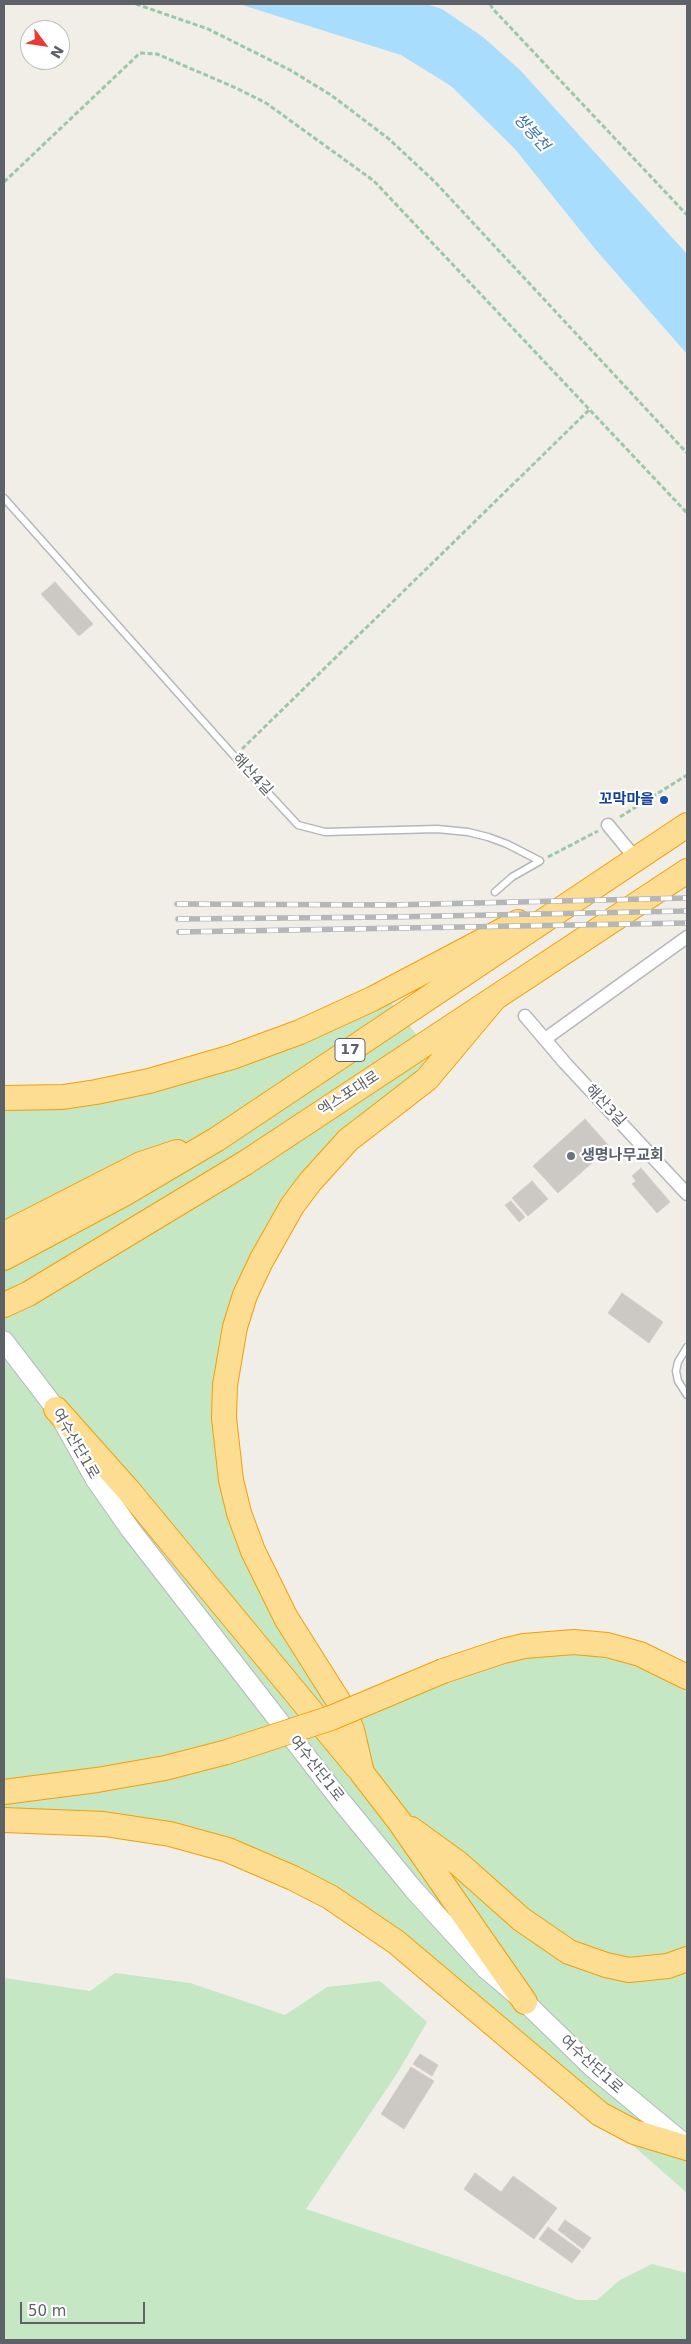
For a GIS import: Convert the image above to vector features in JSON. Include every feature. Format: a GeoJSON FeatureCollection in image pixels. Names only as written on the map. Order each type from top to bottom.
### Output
{"type":"FeatureCollection","features":[{"type":"Feature","properties":{"kind":"highway","name":"17"},"geometry":{"type":"LineString","coordinates":[[4,1258],[124,1194],[217,1139],[687,825]]}},
{"type":"Feature","properties":{"kind":"highway"},"geometry":{"type":"LineString","coordinates":[[4,1098],[63,1097],[122,1088],[191,1070],[271,1044],[372,999],[636,859]]}},
{"type":"Feature","properties":{"kind":"highway","name":"엑스포대로"},"geometry":{"type":"LineString","coordinates":[[4,1305],[28,1294],[245,1164],[687,871]]}},
{"type":"Feature","properties":{"kind":"highway"},"geometry":{"type":"LineString","coordinates":[[362,1773],[352,1730],[344,1710],[286,1618],[254,1550],[240,1513],[231,1480],[226,1441],[225,1393],[228,1361],[235,1327],[245,1295],[273,1237],[292,1206],[310,1182],[348,1140],[427,1078],[494,999]]}},
{"type":"Feature","properties":{"kind":"highway"},"geometry":{"type":"LineString","coordinates":[[4,1234],[141,1164],[217,1139]]}},
{"type":"Feature","properties":{"kind":"highway"},"geometry":{"type":"LineString","coordinates":[[4,1310],[28,1294]]}},
{"type":"Feature","properties":{"kind":"highway"},"geometry":{"type":"LineString","coordinates":[[56,1409],[135,1498],[362,1773],[399,1821],[525,2002]]}},
{"type":"Feature","properties":{"kind":"highway"},"geometry":{"type":"LineString","coordinates":[[4,1792],[136,1774],[227,1752],[331,1718],[443,1671],[503,1650],[551,1643],[574,1642],[607,1645],[640,1654],[686,1677]]}},
{"type":"Feature","properties":{"kind":"highway"},"geometry":{"type":"LineString","coordinates":[[4,1820],[104,1824],[170,1834],[228,1850],[293,1878],[336,1901],[396,1942],[600,2114],[634,2132],[687,2147]]}},
{"type":"Feature","properties":{"kind":"highway"},"geometry":{"type":"LineString","coordinates":[[399,1821],[458,1863],[522,1919],[569,1952],[606,1965],[629,1970],[648,1969],[687,1959]]}},
{"type":"Feature","properties":{"kind":"street"},"geometry":{"type":"LineString","coordinates":[[608,825],[636,859]]}},
{"type":"Feature","properties":{"kind":"street"},"geometry":{"type":"LineString","coordinates":[[545,1039],[687,937]]}},
{"type":"Feature","properties":{"kind":"street","name":"해산3길"},"geometry":{"type":"LineString","coordinates":[[525,1016],[687,1194]]}},
{"type":"Feature","properties":{"kind":"street","name":"여수산단1로"},"geometry":{"type":"LineString","coordinates":[[4,1341],[56,1409],[82,1458],[130,1529],[341,1801],[456,1938],[486,1969],[525,2002],[593,2068],[687,2147]]}},
{"type":"Feature","properties":{"kind":"lane","name":"해산4길"},"geometry":{"type":"LineString","coordinates":[[4,498],[298,825],[308,829],[339,832],[437,830],[468,832],[507,844],[540,861],[512,878],[495,892]]}},
{"type":"Feature","properties":{"kind":"lane"},"geometry":{"type":"LineString","coordinates":[[687,1348],[678,1362],[676,1371],[678,1380],[687,1395]]}},
{"type":"Feature","properties":{"kind":"path"},"geometry":{"type":"LineString","coordinates":[[136,4],[208,29],[290,70],[331,95],[383,134],[435,182],[687,453]]}},
{"type":"Feature","properties":{"kind":"path"},"geometry":{"type":"LineString","coordinates":[[490,4],[687,215]]}},
{"type":"Feature","properties":{"kind":"path"},"geometry":{"type":"LineString","coordinates":[[4,182],[136,55],[144,52],[165,57],[197,69],[266,103],[374,181],[687,512]]}},
{"type":"Feature","properties":{"kind":"path"},"geometry":{"type":"LineString","coordinates":[[235,757],[590,409]]}},
{"type":"Feature","properties":{"kind":"green space"},"geometry":{"type":"Polygon","coordinates":[[[384,993],[440,1065],[333,1156],[235,1327],[231,1480],[344,1710],[551,1643],[687,1677],[687,2193],[568,2088],[396,1942],[228,1850],[4,1820],[4,1098],[96,1092],[384,993]]]}},
{"type":"Feature","properties":{"kind":"green space"},"geometry":{"type":"Polygon","coordinates":[[[115,1973],[190,1983],[285,2015],[327,1987],[380,1981],[427,2022],[398,2072],[306,2209],[578,2300],[597,2300],[620,2280],[652,2264],[687,2273],[687,2340],[4,2340],[4,1978],[90,1991],[115,1973]]]}},
{"type":"Feature","properties":{"kind":"water","name":"쌍봉천"},"geometry":{"type":"Polygon","coordinates":[[[239,4],[426,4],[442,9],[483,37],[520,70],[687,254],[687,354],[596,250],[515,149],[451,86],[401,55],[239,4]]]}},
{"type":"Feature","properties":{"kind":"building"},"geometry":{"type":"Polygon","coordinates":[[[55,582],[93,624],[79,636],[41,594],[55,582]]]}},
{"type":"Feature","properties":{"kind":"building","name":"생명나무교회"},"geometry":{"type":"Polygon","coordinates":[[[585,1119],[610,1147],[558,1193],[533,1166],[585,1119]]]}},
{"type":"Feature","properties":{"kind":"building"},"geometry":{"type":"Polygon","coordinates":[[[641,1168],[670,1202],[657,1213],[632,1184],[636,1181],[632,1176],[641,1168]]]}},
{"type":"Feature","properties":{"kind":"building"},"geometry":{"type":"Polygon","coordinates":[[[532,1181],[548,1199],[528,1216],[512,1198],[532,1181]]]}},
{"type":"Feature","properties":{"kind":"building"},"geometry":{"type":"Polygon","coordinates":[[[511,1201],[525,1217],[519,1222],[505,1205],[511,1201]]]}},
{"type":"Feature","properties":{"kind":"building"},"geometry":{"type":"Polygon","coordinates":[[[622,1293],[663,1322],[649,1343],[608,1313],[622,1293]]]}},
{"type":"Feature","properties":{"kind":"building"},"geometry":{"type":"Polygon","coordinates":[[[420,2054],[438,2065],[432,2076],[413,2064],[420,2054]]]}},
{"type":"Feature","properties":{"kind":"building"},"geometry":{"type":"Polygon","coordinates":[[[411,2067],[434,2081],[404,2129],[381,2114],[411,2067]]]}},
{"type":"Feature","properties":{"kind":"building"},"geometry":{"type":"Polygon","coordinates":[[[475,2173],[501,2192],[513,2176],[557,2208],[534,2239],[464,2189],[475,2173]]]}},
{"type":"Feature","properties":{"kind":"building"},"geometry":{"type":"Polygon","coordinates":[[[565,2220],[591,2238],[583,2249],[558,2230],[565,2220]]]}},
{"type":"Feature","properties":{"kind":"building"},"geometry":{"type":"Polygon","coordinates":[[[548,2227],[581,2251],[572,2263],[539,2239],[548,2227]]]}},
{"type":"Feature","properties":{"kind":"railway"},"geometry":{"type":"LineString","coordinates":[[177,904],[392,905],[687,898]]}},
{"type":"Feature","properties":{"kind":"railway"},"geometry":{"type":"LineString","coordinates":[[178,919],[687,911]]}},
{"type":"Feature","properties":{"kind":"railway"},"geometry":{"type":"LineString","coordinates":[[179,932],[687,923]]}},
{"type":"Feature","properties":{"kind":"place","name":"꼬막마을"},"geometry":{"type":"Point","coordinates":[664,800]}},
{"type":"Feature","properties":{"kind":"place","name":"생명나무교회"},"geometry":{"type":"Point","coordinates":[571,1156]}}]}
